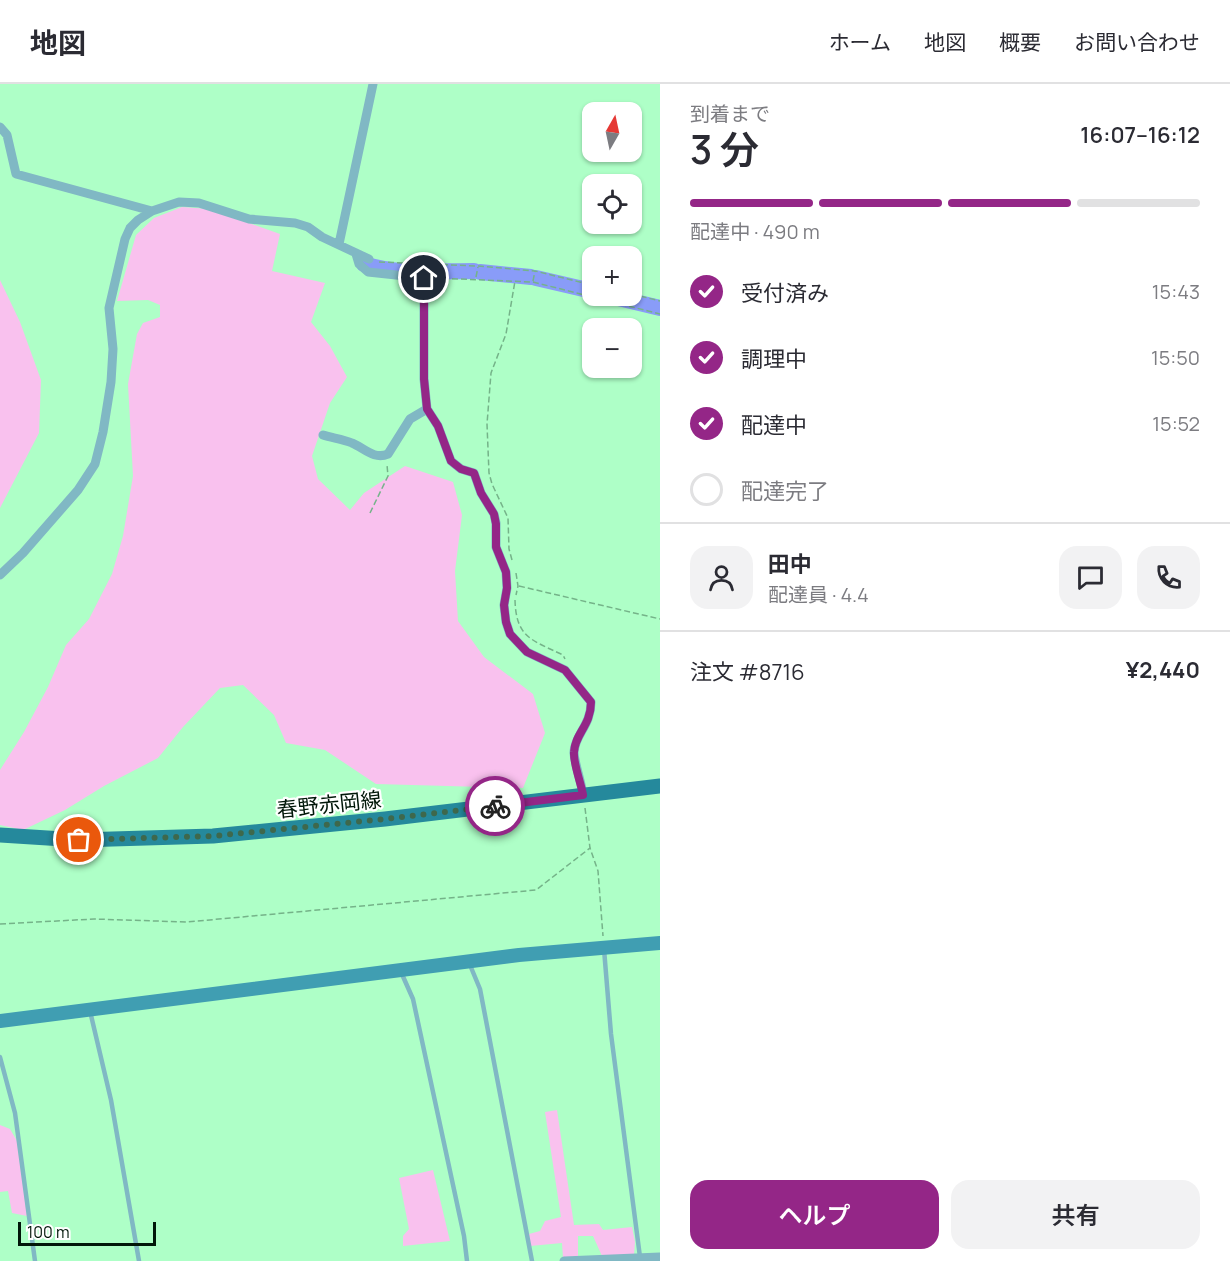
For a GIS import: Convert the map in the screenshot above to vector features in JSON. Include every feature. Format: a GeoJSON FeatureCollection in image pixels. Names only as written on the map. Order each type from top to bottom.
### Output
{"type":"FeatureCollection","features":[{"type":"Feature","properties":{"kind":"main road","name":"春野赤岡線"},"geometry":{"type":"LineString","coordinates":[[0,835],[79,840],[213,836],[385,819],[660,786]]}},
{"type":"Feature","properties":{"kind":"street"},"geometry":{"type":"LineString","coordinates":[[339,244],[373,84]]}},
{"type":"Feature","properties":{"kind":"street"},"geometry":{"type":"LineString","coordinates":[[0,127],[7,135],[16,174],[152,211]]}},
{"type":"Feature","properties":{"kind":"street"},"geometry":{"type":"LineString","coordinates":[[0,575],[23,553],[78,490],[95,464],[111,382],[113,349],[110,308],[113,288],[130,228],[152,211],[178,202],[199,203],[249,219],[295,222],[369,259]]}},
{"type":"Feature","properties":{"kind":"street"},"geometry":{"type":"LineString","coordinates":[[356,254],[359,264],[368,272],[424,278],[424,379],[427,409],[438,426],[451,461],[461,469],[474,473],[481,493],[494,514],[496,547],[506,572],[507,588],[504,605],[510,634],[527,652],[565,670],[591,702],[588,722],[579,736],[574,752],[583,795]]}},
{"type":"Feature","properties":{"kind":"street"},"geometry":{"type":"LineString","coordinates":[[322,435],[351,442],[368,453],[383,456],[388,454],[410,419],[427,409]]}},
{"type":"Feature","properties":{"kind":"street"},"geometry":{"type":"LineString","coordinates":[[0,1021],[519,955],[660,943]]}},
{"type":"Feature","properties":{"kind":"street"},"geometry":{"type":"LineString","coordinates":[[564,1261],[660,1257]]}},
{"type":"Feature","properties":{"kind":"lane"},"geometry":{"type":"LineString","coordinates":[[603,947],[611,1034],[640,1258]]}},
{"type":"Feature","properties":{"kind":"lane"},"geometry":{"type":"LineString","coordinates":[[469,962],[480,989],[532,1261]]}},
{"type":"Feature","properties":{"kind":"lane"},"geometry":{"type":"LineString","coordinates":[[401,970],[413,999],[464,1236],[467,1261]]}},
{"type":"Feature","properties":{"kind":"lane"},"geometry":{"type":"LineString","coordinates":[[90,1010],[111,1100],[139,1261]]}},
{"type":"Feature","properties":{"kind":"lane"},"geometry":{"type":"LineString","coordinates":[[0,1057],[15,1113],[35,1261]]}},
{"type":"Feature","properties":{"kind":"path"},"geometry":{"type":"LineString","coordinates":[[369,259],[384,263],[478,266],[535,271],[582,283]]}},
{"type":"Feature","properties":{"kind":"path"},"geometry":{"type":"LineString","coordinates":[[476,278],[478,266]]}},
{"type":"Feature","properties":{"kind":"path"},"geometry":{"type":"LineString","coordinates":[[533,282],[535,271]]}},
{"type":"Feature","properties":{"kind":"path"},"geometry":{"type":"LineString","coordinates":[[424,278],[476,278],[533,282],[660,314]]}},
{"type":"Feature","properties":{"kind":"path"},"geometry":{"type":"LineString","coordinates":[[512,560],[509,549],[508,518],[489,473],[487,424],[491,373],[506,334],[515,281]]}},
{"type":"Feature","properties":{"kind":"path"},"geometry":{"type":"LineString","coordinates":[[642,296],[660,301]]}},
{"type":"Feature","properties":{"kind":"path"},"geometry":{"type":"LineString","coordinates":[[370,513],[388,476],[383,456]]}},
{"type":"Feature","properties":{"kind":"path"},"geometry":{"type":"LineString","coordinates":[[515,570],[518,586],[515,599],[516,618],[529,639],[563,655],[566,663],[565,670]]}},
{"type":"Feature","properties":{"kind":"path"},"geometry":{"type":"LineString","coordinates":[[518,586],[660,619]]}},
{"type":"Feature","properties":{"kind":"path"},"geometry":{"type":"LineString","coordinates":[[583,795],[590,848],[598,872],[603,947]]}},
{"type":"Feature","properties":{"kind":"path"},"geometry":{"type":"LineString","coordinates":[[0,924],[94,920],[187,922],[536,890],[590,848]]}},
{"type":"Feature","properties":{"kind":"shaded area"},"geometry":{"type":"Polygon","coordinates":[[[182,207],[209,209],[280,234],[272,271],[325,283],[311,322],[330,346],[347,377],[330,403],[312,456],[318,479],[350,510],[364,493],[405,466],[453,482],[462,515],[455,571],[458,621],[484,657],[533,694],[545,733],[523,788],[376,784],[325,750],[286,743],[274,715],[243,685],[220,688],[183,727],[158,758],[104,786],[65,810],[23,830],[0,825],[0,770],[48,687],[66,645],[89,619],[112,574],[123,536],[133,476],[128,384],[137,334],[143,323],[160,317],[160,305],[148,300],[117,301],[136,235],[154,218],[182,207]]]}},
{"type":"Feature","properties":{"kind":"shaded area"},"geometry":{"type":"Polygon","coordinates":[[[0,280],[20,322],[41,380],[39,433],[0,508],[0,280]]]}},
{"type":"Feature","properties":{"kind":"shaded area"},"geometry":{"type":"Polygon","coordinates":[[[557,1110],[574,1225],[599,1224],[603,1230],[632,1227],[635,1242],[634,1255],[602,1256],[593,1236],[578,1236],[578,1257],[563,1258],[562,1243],[530,1246],[529,1234],[540,1231],[545,1221],[561,1217],[545,1112],[557,1110]]]}},
{"type":"Feature","properties":{"kind":"shaded area"},"geometry":{"type":"Polygon","coordinates":[[[0,1125],[10,1129],[17,1141],[27,1216],[12,1213],[8,1191],[0,1192],[0,1125]]]}},
{"type":"Feature","properties":{"kind":"shaded area"},"geometry":{"type":"Polygon","coordinates":[[[433,1170],[450,1241],[403,1246],[403,1236],[409,1229],[399,1178],[433,1170]]]}},
{"type":"Feature","properties":{"kind":"waterway"},"geometry":{"type":"LineString","coordinates":[[364,264],[404,271],[474,271]]}},
{"type":"Feature","properties":{"kind":"waterway"},"geometry":{"type":"LineString","coordinates":[[480,272],[531,277]]}},
{"type":"Feature","properties":{"kind":"waterway"},"geometry":{"type":"LineString","coordinates":[[536,278],[582,289]]}},
{"type":"Feature","properties":{"kind":"waterway"},"geometry":{"type":"LineString","coordinates":[[642,304],[660,308]]}},
{"type":"Feature","properties":{"kind":"way so far"},"geometry":{"type":"LineString","coordinates":[[79,840],[213,836],[495,806]]}},
{"type":"Feature","properties":{"kind":"route"},"geometry":{"type":"LineString","coordinates":[[424,278],[424,379],[427,409],[438,426],[451,461],[461,469],[474,473],[481,493],[494,514],[496,547],[506,572],[507,588],[504,605],[510,634],[527,652],[565,670],[585,691],[591,702],[588,722],[579,736],[574,752],[583,795],[495,806]]}}]}
